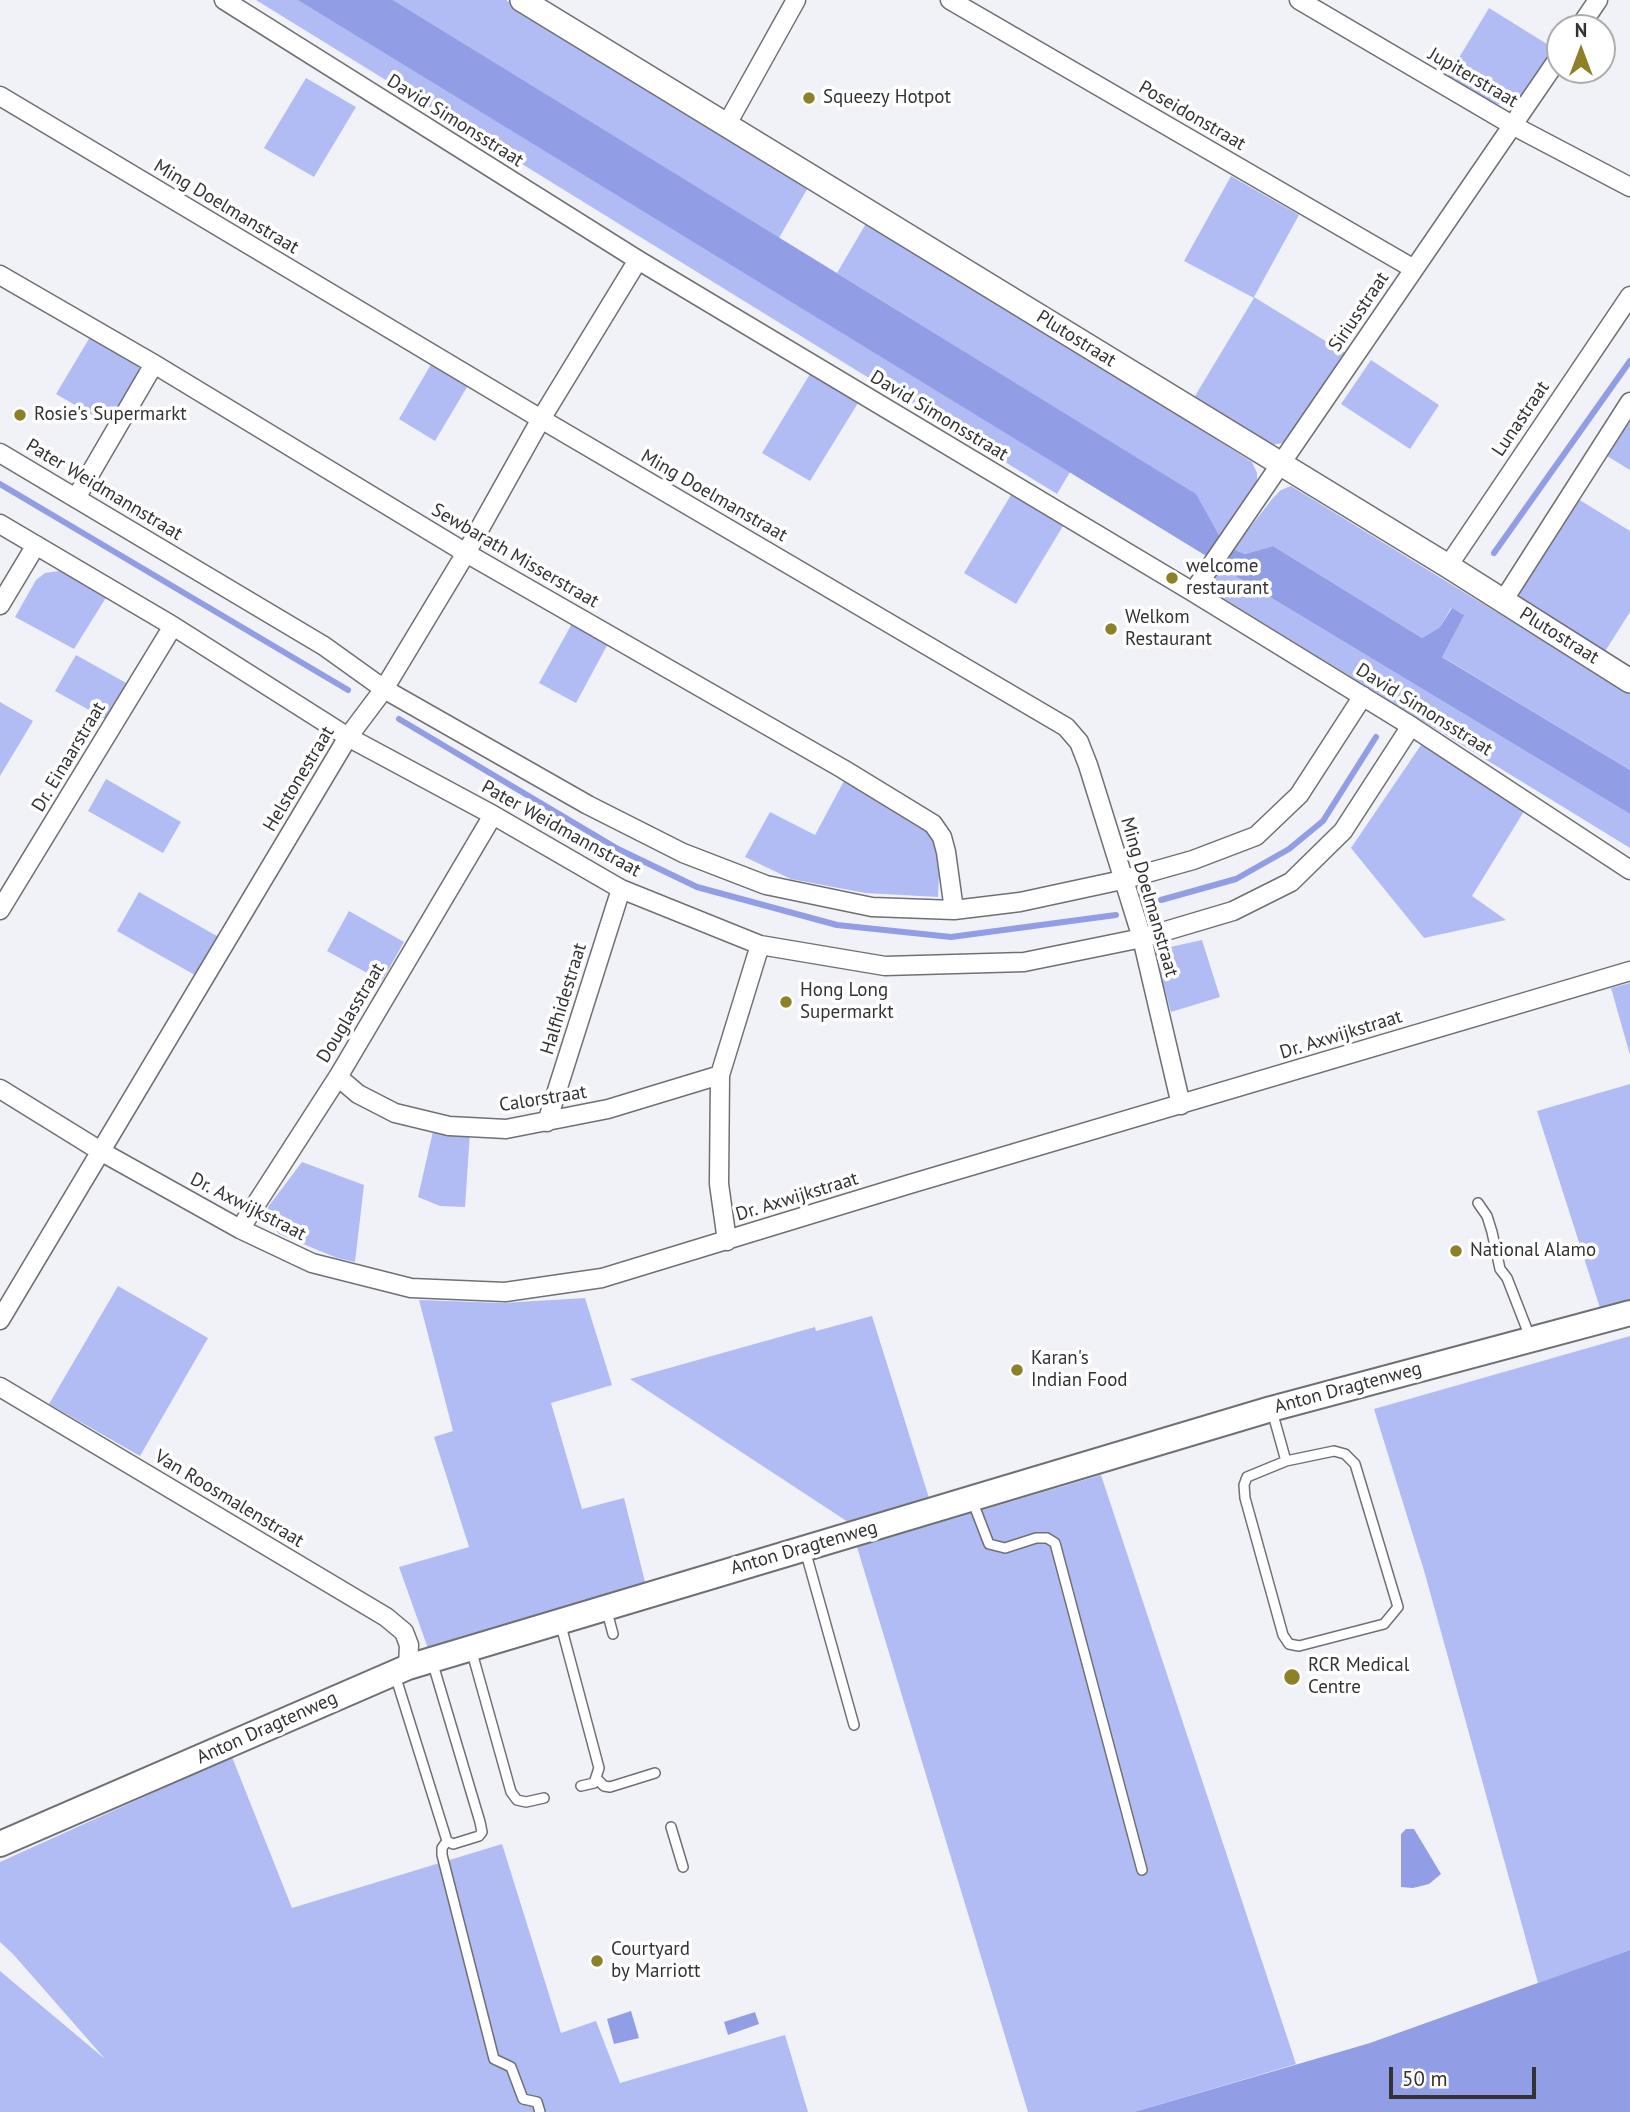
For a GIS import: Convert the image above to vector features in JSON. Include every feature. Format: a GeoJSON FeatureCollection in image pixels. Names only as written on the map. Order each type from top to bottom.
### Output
{"type":"FeatureCollection","features":[{"type":"Feature","properties":{"kind":"main road","name":"Anton Dragtenweg"},"geometry":{"type":"LineString","coordinates":[[0,1844],[432,1659],[1271,1409],[1630,1313]]}},
{"type":"Feature","properties":{"kind":"street","name":"David Simonsstraat"},"geometry":{"type":"LineString","coordinates":[[224,0],[638,260],[1363,696],[1630,870]]}},
{"type":"Feature","properties":{"kind":"street","name":"Plutostraat"},"geometry":{"type":"LineString","coordinates":[[522,0],[1448,566],[1630,681]]}},
{"type":"Feature","properties":{"kind":"street"},"geometry":{"type":"LineString","coordinates":[[727,124],[796,0]]}},
{"type":"Feature","properties":{"kind":"street","name":"Poseidonstraat"},"geometry":{"type":"LineString","coordinates":[[950,0],[1414,269]]}},
{"type":"Feature","properties":{"kind":"street","name":"Jupiterstraat"},"geometry":{"type":"LineString","coordinates":[[1298,0],[1512,125],[1630,187]]}},
{"type":"Feature","properties":{"kind":"street","name":"Siriusstraat"},"geometry":{"type":"LineString","coordinates":[[1193,592],[1546,76]]}},
{"type":"Feature","properties":{"kind":"street","name":"Ming Doelmanstraat"},"geometry":{"type":"LineString","coordinates":[[0,96],[541,419],[1066,727],[1079,742],[1088,765],[1142,939],[1181,1105]]}},
{"type":"Feature","properties":{"kind":"street","name":"Helstonestraat"},"geometry":{"type":"LineString","coordinates":[[0,1320],[348,737],[384,689],[541,419],[638,260]]}},
{"type":"Feature","properties":{"kind":"street","name":"Sewbarath Misserstraat"},"geometry":{"type":"LineString","coordinates":[[0,275],[154,364],[466,552],[843,769],[933,824],[942,837],[946,852],[954,910]]}},
{"type":"Feature","properties":{"kind":"street","name":"Lunastraat"},"geometry":{"type":"LineString","coordinates":[[1448,566],[1630,296]]}},
{"type":"Feature","properties":{"kind":"street"},"geometry":{"type":"LineString","coordinates":[[76,498],[154,364]]}},
{"type":"Feature","properties":{"kind":"street"},"geometry":{"type":"LineString","coordinates":[[1503,601],[1630,402]]}},
{"type":"Feature","properties":{"kind":"street","name":"Pater Weidmannstraat"},"geometry":{"type":"LineString","coordinates":[[0,453],[324,646],[384,689],[588,805],[683,853],[765,885],[872,907],[954,910],[1020,902],[1122,880],[1193,860],[1256,836],[1299,795],[1363,696]]}},
{"type":"Feature","properties":{"kind":"street","name":"Pater Weidmannstraat"},"geometry":{"type":"LineString","coordinates":[[0,524],[173,626],[348,737],[493,815],[621,889],[760,945],[885,966],[1024,962],[1142,939],[1233,911],[1291,882],[1343,831],[1411,726]]}},
{"type":"Feature","properties":{"kind":"street"},"geometry":{"type":"LineString","coordinates":[[0,605],[36,545]]}},
{"type":"Feature","properties":{"kind":"street","name":"Dr. Einaarstraat"},"geometry":{"type":"LineString","coordinates":[[0,910],[173,626]]}},
{"type":"Feature","properties":{"kind":"street","name":"Douglasstraat"},"geometry":{"type":"LineString","coordinates":[[240,1229],[338,1077],[493,815]]}},
{"type":"Feature","properties":{"kind":"street","name":"Halfhidestraat"},"geometry":{"type":"LineString","coordinates":[[547,1122],[621,889]]}},
{"type":"Feature","properties":{"kind":"street"},"geometry":{"type":"LineString","coordinates":[[727,1241],[719,1184],[720,1075],[760,945]]}},
{"type":"Feature","properties":{"kind":"street","name":"Dr. Axwijkstraat"},"geometry":{"type":"LineString","coordinates":[[0,1089],[102,1152],[240,1229],[312,1263],[411,1288],[505,1292],[602,1278],[1630,971]]}},
{"type":"Feature","properties":{"kind":"street","name":"Calorstraat"},"geometry":{"type":"LineString","coordinates":[[338,1077],[358,1094],[395,1113],[449,1126],[506,1129],[608,1109],[720,1075]]}},
{"type":"Feature","properties":{"kind":"street","name":"Van Roosmalenstraat"},"geometry":{"type":"LineString","coordinates":[[0,1387],[386,1617],[404,1632],[409,1645],[401,1670]]}},
{"type":"Feature","properties":{"kind":"lane"},"geometry":{"type":"LineString","coordinates":[[1478,1203],[1487,1216],[1500,1269],[1507,1278],[1530,1339]]}},
{"type":"Feature","properties":{"kind":"lane"},"geometry":{"type":"LineString","coordinates":[[1271,1409],[1286,1461]]}},
{"type":"Feature","properties":{"kind":"lane"},"geometry":{"type":"LineString","coordinates":[[1334,1451],[1345,1454],[1355,1464],[1398,1607],[1384,1624],[1299,1646],[1289,1644],[1283,1635],[1245,1498],[1244,1485],[1247,1477],[1286,1461],[1334,1451]]}},
{"type":"Feature","properties":{"kind":"lane"},"geometry":{"type":"LineString","coordinates":[[972,1499],[989,1544],[1004,1548],[1036,1538],[1047,1538],[1055,1543],[1142,1870]]}},
{"type":"Feature","properties":{"kind":"lane"},"geometry":{"type":"LineString","coordinates":[[804,1548],[854,1725]]}},
{"type":"Feature","properties":{"kind":"lane"},"geometry":{"type":"LineString","coordinates":[[605,1606],[614,1634]]}},
{"type":"Feature","properties":{"kind":"lane"},"geometry":{"type":"LineString","coordinates":[[559,1620],[599,1769],[594,1783],[581,1786]]}},
{"type":"Feature","properties":{"kind":"lane"},"geometry":{"type":"LineString","coordinates":[[470,1647],[511,1792],[517,1800],[526,1802],[544,1798]]}},
{"type":"Feature","properties":{"kind":"lane"},"geometry":{"type":"LineString","coordinates":[[401,1670],[447,1841],[453,1844],[479,1836],[482,1832],[432,1659]]}},
{"type":"Feature","properties":{"kind":"lane"},"geometry":{"type":"LineString","coordinates":[[596,1778],[604,1786],[610,1787],[655,1773]]}},
{"type":"Feature","properties":{"kind":"lane"},"geometry":{"type":"LineString","coordinates":[[671,1827],[683,1867]]}},
{"type":"Feature","properties":{"kind":"lane"},"geometry":{"type":"LineString","coordinates":[[447,1841],[442,1848],[442,1855],[494,2059],[512,2067],[523,2099],[537,2102],[540,2112]]}},
{"type":"Feature","properties":{"kind":"shaded area"},"geometry":{"type":"Polygon","coordinates":[[[256,0],[299,0],[1070,472],[1057,494],[256,0]]]}},
{"type":"Feature","properties":{"kind":"shaded area"},"geometry":{"type":"Polygon","coordinates":[[[298,0],[393,0],[1196,494],[1220,537],[1208,557],[298,0]]]}},
{"type":"Feature","properties":{"kind":"shaded area"},"geometry":{"type":"Polygon","coordinates":[[[393,0],[506,0],[810,184],[779,238],[393,0]]]}},
{"type":"Feature","properties":{"kind":"shaded area"},"geometry":{"type":"Polygon","coordinates":[[[1489,8],[1546,43],[1546,63],[1522,99],[1509,105],[1496,104],[1448,76],[1489,8]]]}},
{"type":"Feature","properties":{"kind":"shaded area"},"geometry":{"type":"Polygon","coordinates":[[[306,78],[356,107],[314,177],[264,148],[306,78]]]}},
{"type":"Feature","properties":{"kind":"shaded area"},"geometry":{"type":"Polygon","coordinates":[[[1231,176],[1299,215],[1254,297],[1345,353],[1290,436],[1283,443],[1272,445],[1192,401],[1254,298],[1184,261],[1231,176]]]}},
{"type":"Feature","properties":{"kind":"shaded area"},"geometry":{"type":"Polygon","coordinates":[[[868,220],[1252,462],[1257,473],[1257,483],[1220,537],[1195,494],[837,273],[868,220]]]}},
{"type":"Feature","properties":{"kind":"shaded area"},"geometry":{"type":"Polygon","coordinates":[[[90,337],[137,363],[139,369],[138,376],[108,424],[56,394],[90,337]]]}},
{"type":"Feature","properties":{"kind":"shaded area"},"geometry":{"type":"Polygon","coordinates":[[[1371,360],[1439,405],[1410,449],[1341,404],[1371,360]]]}},
{"type":"Feature","properties":{"kind":"shaded area"},"geometry":{"type":"Polygon","coordinates":[[[433,361],[470,382],[435,441],[399,419],[433,361]]]}},
{"type":"Feature","properties":{"kind":"shaded area"},"geometry":{"type":"Polygon","coordinates":[[[810,374],[858,403],[810,481],[762,453],[810,374]]]}},
{"type":"Feature","properties":{"kind":"shaded area"},"geometry":{"type":"Polygon","coordinates":[[[1630,416],[1630,470],[1607,456],[1630,416]]]}},
{"type":"Feature","properties":{"kind":"shaded area"},"geometry":{"type":"Polygon","coordinates":[[[1291,486],[1630,694],[1630,770],[1441,656],[1463,614],[1451,608],[1440,627],[1422,638],[1273,546],[1245,554],[1233,549],[1273,498],[1281,490],[1291,486]]]}},
{"type":"Feature","properties":{"kind":"shaded area"},"geometry":{"type":"Polygon","coordinates":[[[1011,495],[1063,526],[1016,604],[964,573],[1011,495]]]}},
{"type":"Feature","properties":{"kind":"shaded area"},"geometry":{"type":"Polygon","coordinates":[[[1578,499],[1630,531],[1630,612],[1604,653],[1515,598],[1578,499]]]}},
{"type":"Feature","properties":{"kind":"shaded area"},"geometry":{"type":"Polygon","coordinates":[[[1273,546],[1422,638],[1440,627],[1452,608],[1464,615],[1442,657],[1630,770],[1630,814],[1220,567],[1233,549],[1245,554],[1273,546]]]}},
{"type":"Feature","properties":{"kind":"shaded area"},"geometry":{"type":"Polygon","coordinates":[[[1220,567],[1630,814],[1630,848],[1208,589],[1220,567]]]}},
{"type":"Feature","properties":{"kind":"shaded area"},"geometry":{"type":"Polygon","coordinates":[[[59,571],[107,596],[74,649],[15,617],[36,580],[45,573],[59,571]]]}},
{"type":"Feature","properties":{"kind":"shaded area"},"geometry":{"type":"Polygon","coordinates":[[[574,620],[610,640],[576,703],[539,683],[574,620]]]}},
{"type":"Feature","properties":{"kind":"shaded area"},"geometry":{"type":"Polygon","coordinates":[[[76,655],[128,684],[107,720],[55,691],[76,655]]]}},
{"type":"Feature","properties":{"kind":"shaded area"},"geometry":{"type":"Polygon","coordinates":[[[0,702],[33,721],[0,776],[0,702]]]}},
{"type":"Feature","properties":{"kind":"shaded area"},"geometry":{"type":"Polygon","coordinates":[[[1421,745],[1526,808],[1472,896],[1506,920],[1424,938],[1351,848],[1421,745]]]}},
{"type":"Feature","properties":{"kind":"shaded area"},"geometry":{"type":"Polygon","coordinates":[[[106,779],[181,822],[163,853],[88,811],[106,779]]]}},
{"type":"Feature","properties":{"kind":"shaded area"},"geometry":{"type":"Polygon","coordinates":[[[845,779],[927,827],[940,855],[938,897],[865,893],[791,879],[745,857],[770,812],[815,835],[845,779]]]}},
{"type":"Feature","properties":{"kind":"shaded area"},"geometry":{"type":"Polygon","coordinates":[[[139,892],[224,940],[202,979],[117,931],[139,892]]]}},
{"type":"Feature","properties":{"kind":"shaded area"},"geometry":{"type":"Polygon","coordinates":[[[349,911],[404,942],[382,981],[327,951],[349,911]]]}},
{"type":"Feature","properties":{"kind":"shaded area"},"geometry":{"type":"Polygon","coordinates":[[[1202,940],[1220,997],[1171,1012],[1155,955],[1161,949],[1202,940]]]}},
{"type":"Feature","properties":{"kind":"shaded area"},"geometry":{"type":"Polygon","coordinates":[[[1630,983],[1630,1055],[1611,988],[1630,983]]]}},
{"type":"Feature","properties":{"kind":"shaded area"},"geometry":{"type":"Polygon","coordinates":[[[1630,1084],[1630,1300],[1600,1308],[1537,1111],[1630,1084]]]}},
{"type":"Feature","properties":{"kind":"shaded area"},"geometry":{"type":"Polygon","coordinates":[[[434,1127],[470,1132],[465,1207],[440,1206],[418,1197],[434,1127]]]}},
{"type":"Feature","properties":{"kind":"shaded area"},"geometry":{"type":"Polygon","coordinates":[[[302,1162],[364,1185],[355,1262],[337,1258],[279,1234],[269,1221],[268,1207],[302,1162]]]}},
{"type":"Feature","properties":{"kind":"shaded area"},"geometry":{"type":"Polygon","coordinates":[[[118,1286],[208,1338],[140,1456],[49,1404],[118,1286]]]}},
{"type":"Feature","properties":{"kind":"shaded area"},"geometry":{"type":"Polygon","coordinates":[[[585,1298],[612,1385],[551,1403],[582,1509],[624,1498],[645,1582],[430,1654],[399,1567],[469,1547],[434,1437],[453,1431],[419,1300],[502,1303],[585,1298]]]}},
{"type":"Feature","properties":{"kind":"shaded area"},"geometry":{"type":"Polygon","coordinates":[[[872,1316],[929,1498],[848,1522],[630,1379],[815,1327],[816,1331],[872,1316]]]}},
{"type":"Feature","properties":{"kind":"shaded area"},"geometry":{"type":"Polygon","coordinates":[[[1630,1336],[1630,1950],[1538,1983],[1425,1574],[1374,1409],[1630,1336]]]}},
{"type":"Feature","properties":{"kind":"shaded area"},"geometry":{"type":"Polygon","coordinates":[[[1101,1475],[1296,2064],[1134,2112],[1028,2112],[857,1547],[1101,1475]]]}},
{"type":"Feature","properties":{"kind":"shaded area"},"geometry":{"type":"Polygon","coordinates":[[[232,1757],[292,1908],[502,1844],[561,2033],[596,2021],[620,2083],[785,2035],[808,2112],[0,2112],[0,1971],[105,2059],[0,1942],[0,1862],[232,1757]]]}},
{"type":"Feature","properties":{"kind":"shaded area"},"geometry":{"type":"Polygon","coordinates":[[[1406,1829],[1414,1829],[1441,1874],[1429,1884],[1413,1888],[1401,1887],[1401,1834],[1406,1829]]]}},
{"type":"Feature","properties":{"kind":"shaded area"},"geometry":{"type":"Polygon","coordinates":[[[1630,1950],[1630,2112],[1134,2112],[1370,2043],[1630,1950]]]}},
{"type":"Feature","properties":{"kind":"shaded area"},"geometry":{"type":"Polygon","coordinates":[[[631,2011],[639,2038],[614,2044],[607,2019],[631,2011]]]}},
{"type":"Feature","properties":{"kind":"shaded area"},"geometry":{"type":"Polygon","coordinates":[[[755,2012],[759,2024],[728,2035],[724,2022],[755,2012]]]}},
{"type":"Feature","properties":{"kind":"waterway"},"geometry":{"type":"LineString","coordinates":[[1494,553],[1630,361]]}},
{"type":"Feature","properties":{"kind":"waterway"},"geometry":{"type":"LineString","coordinates":[[0,484],[348,690]]}},
{"type":"Feature","properties":{"kind":"waterway"},"geometry":{"type":"LineString","coordinates":[[399,719],[618,849],[697,887],[837,925],[951,937],[1116,915]]}},
{"type":"Feature","properties":{"kind":"waterway"},"geometry":{"type":"LineString","coordinates":[[1161,900],[1236,879],[1289,849],[1323,821],[1376,737]]}},
{"type":"Feature","properties":{"kind":"place","name":"Squeezy Hotpot"},"geometry":{"type":"Point","coordinates":[809,98]}},
{"type":"Feature","properties":{"kind":"place","name":"Rosie's Supermarkt"},"geometry":{"type":"Point","coordinates":[20,415]}},
{"type":"Feature","properties":{"kind":"place","name":"welcome restaurant"},"geometry":{"type":"Point","coordinates":[1172,578]}},
{"type":"Feature","properties":{"kind":"place","name":"Welkom Restaurant"},"geometry":{"type":"Point","coordinates":[1111,629]}},
{"type":"Feature","properties":{"kind":"place","name":"Hong Long Supermarkt"},"geometry":{"type":"Point","coordinates":[786,1002]}},
{"type":"Feature","properties":{"kind":"place","name":"National Alamo"},"geometry":{"type":"Point","coordinates":[1456,1251]}},
{"type":"Feature","properties":{"kind":"place","name":"Karan's Indian Food"},"geometry":{"type":"Point","coordinates":[1017,1370]}},
{"type":"Feature","properties":{"kind":"place","name":"RCR Medical Centre"},"geometry":{"type":"Point","coordinates":[1292,1677]}},
{"type":"Feature","properties":{"kind":"place","name":"Courtyard by Marriott"},"geometry":{"type":"Point","coordinates":[597,1961]}}]}
